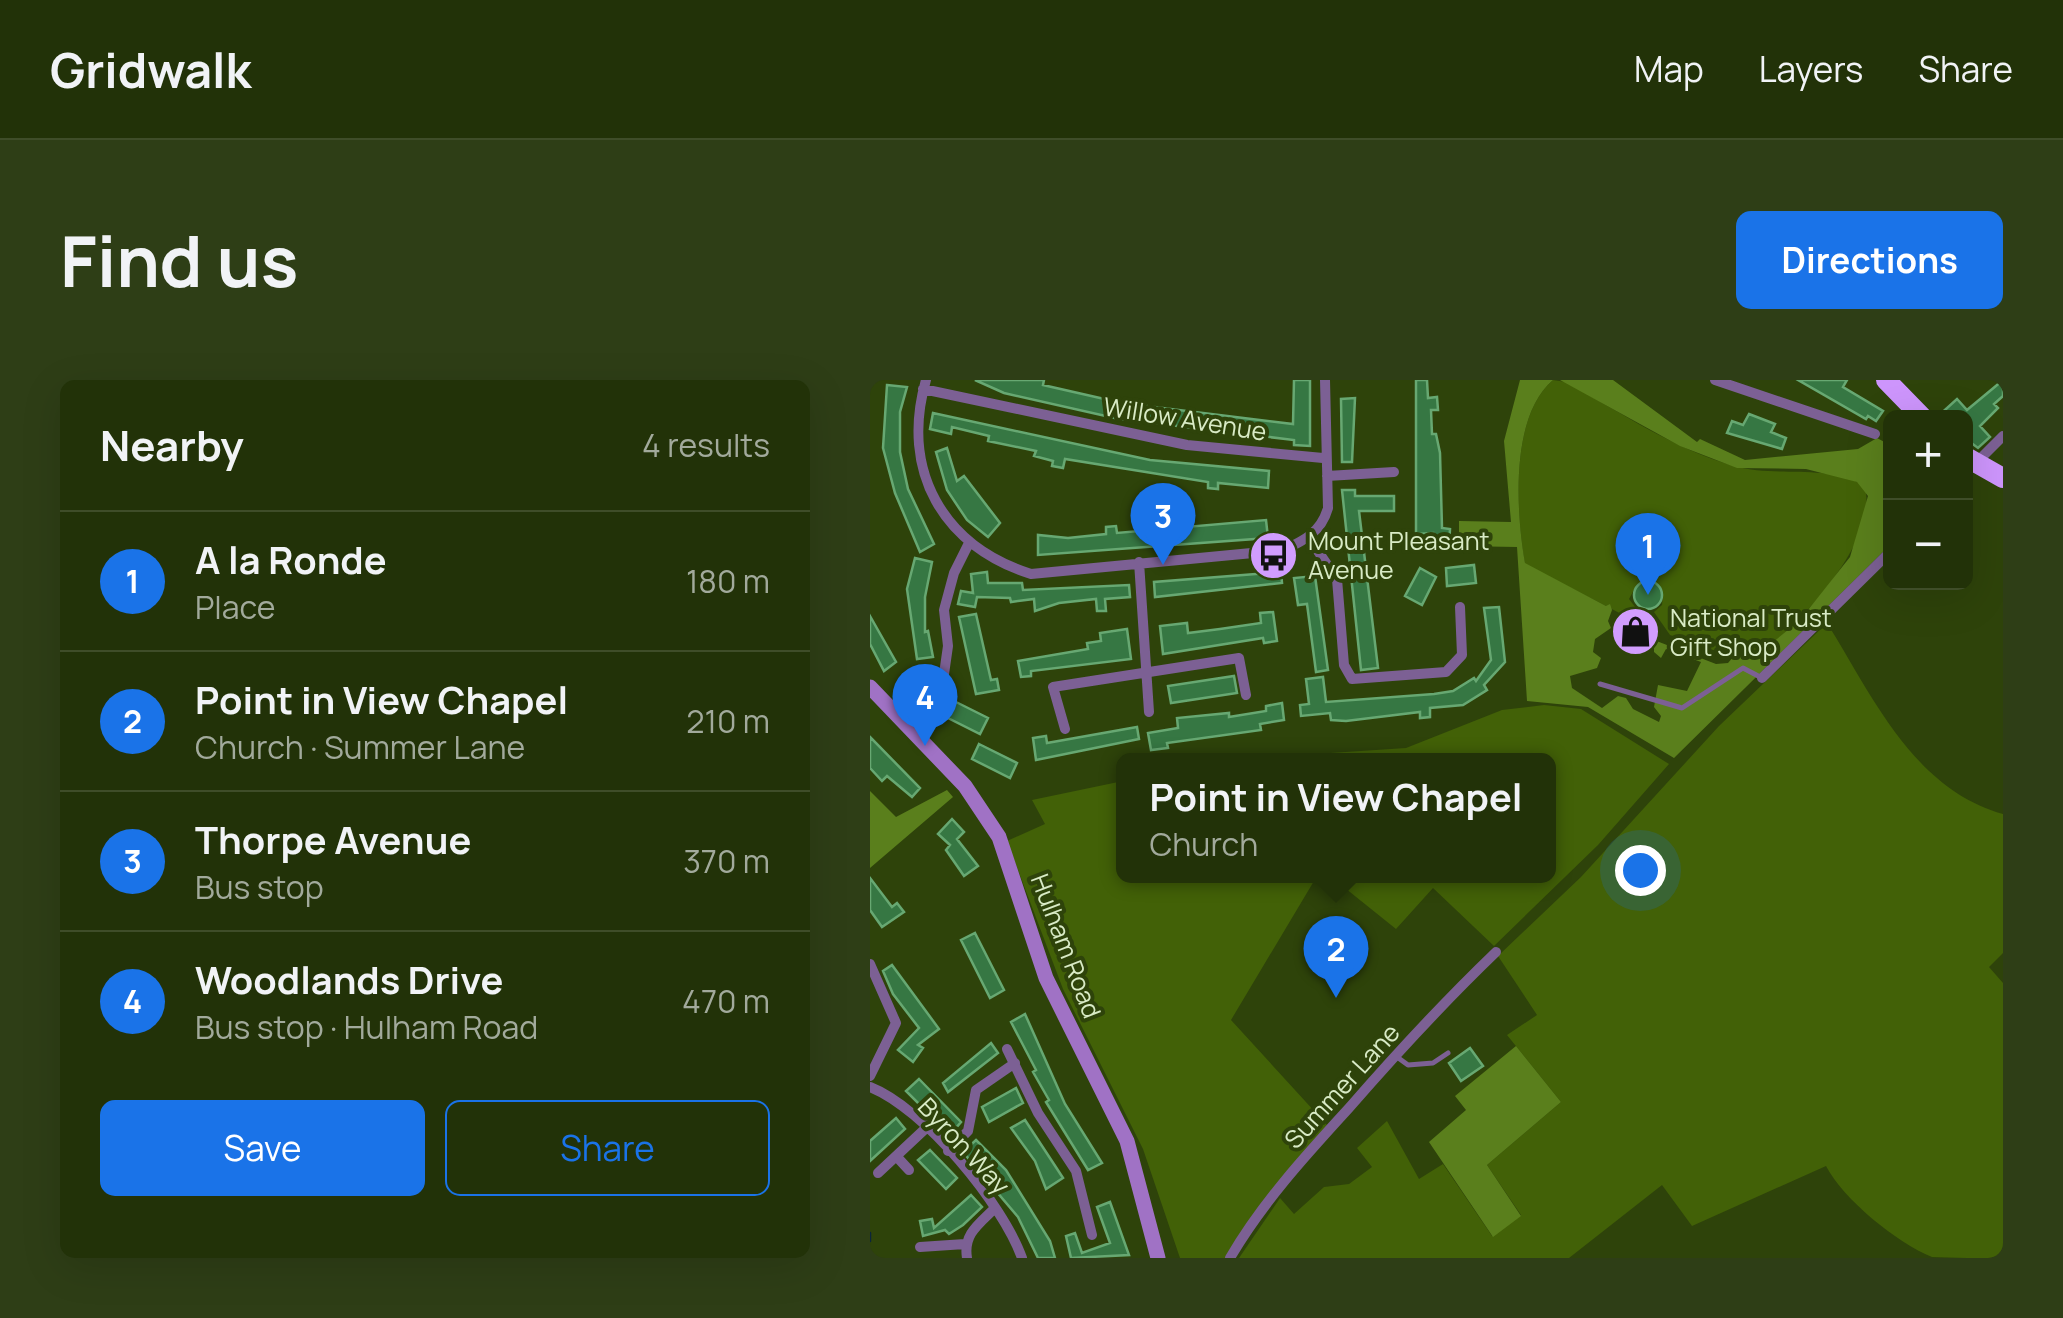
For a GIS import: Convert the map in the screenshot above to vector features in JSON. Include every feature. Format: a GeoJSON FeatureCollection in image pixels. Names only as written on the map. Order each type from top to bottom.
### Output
{"type":"FeatureCollection","features":[{"type":"Feature","properties":{"kind":"highway"},"geometry":{"type":"LineString","coordinates":[[1886,380],[1915,410]]}},
{"type":"Feature","properties":{"kind":"highway"},"geometry":{"type":"LineString","coordinates":[[1973,467],[2003,478]]}},
{"type":"Feature","properties":{"kind":"street"},"geometry":{"type":"LineString","coordinates":[[925,384],[917,428],[922,470],[936,505],[969,543],[1001,565],[1031,574],[1284,550],[1310,538],[1324,522],[1328,476],[1323,458],[1325,380]]}},
{"type":"Feature","properties":{"kind":"street"},"geometry":{"type":"LineString","coordinates":[[1715,380],[1858,434],[1875,434]]}},
{"type":"Feature","properties":{"kind":"street","name":"Willow Avenue"},"geometry":{"type":"LineString","coordinates":[[925,384],[1187,445],[1323,458]]}},
{"type":"Feature","properties":{"kind":"street"},"geometry":{"type":"LineString","coordinates":[[1973,462],[2003,436]]}},
{"type":"Feature","properties":{"kind":"street"},"geometry":{"type":"LineString","coordinates":[[1328,476],[1394,472]]}},
{"type":"Feature","properties":{"kind":"street"},"geometry":{"type":"LineString","coordinates":[[1310,538],[1337,578],[1344,665],[1352,679],[1446,672],[1462,655],[1460,607]]}},
{"type":"Feature","properties":{"kind":"street"},"geometry":{"type":"LineString","coordinates":[[902,720],[944,674],[948,646],[944,610],[954,573],[969,543]]}},
{"type":"Feature","properties":{"kind":"street"},"geometry":{"type":"LineString","coordinates":[[1762,678],[1883,559]]}},
{"type":"Feature","properties":{"kind":"street"},"geometry":{"type":"LineString","coordinates":[[1139,562],[1143,672],[1149,712]]}},
{"type":"Feature","properties":{"kind":"street"},"geometry":{"type":"LineString","coordinates":[[1065,729],[1053,687],[1239,658],[1246,695]]}},
{"type":"Feature","properties":{"kind":"street","name":"Hulham Road"},"geometry":{"type":"LineString","coordinates":[[870,687],[966,786],[998,837],[1046,978],[1127,1140],[1158,1258]]}},
{"type":"Feature","properties":{"kind":"street","name":"Summer Lane"},"geometry":{"type":"LineString","coordinates":[[1230,1258],[1280,1187],[1394,1055],[1496,952]]}},
{"type":"Feature","properties":{"kind":"street"},"geometry":{"type":"LineString","coordinates":[[870,1076],[896,1023],[872,959]]}},
{"type":"Feature","properties":{"kind":"street"},"geometry":{"type":"LineString","coordinates":[[1008,1049],[1038,1113],[1089,1194],[1092,1235]]}},
{"type":"Feature","properties":{"kind":"street"},"geometry":{"type":"LineString","coordinates":[[948,1151],[968,1131],[976,1090],[1015,1063]]}},
{"type":"Feature","properties":{"kind":"street","name":"Byron Way"},"geometry":{"type":"LineString","coordinates":[[870,1087],[948,1151],[996,1208],[1022,1258]]}},
{"type":"Feature","properties":{"kind":"street"},"geometry":{"type":"LineString","coordinates":[[878,1172],[925,1129]]}},
{"type":"Feature","properties":{"kind":"street"},"geometry":{"type":"LineString","coordinates":[[897,1157],[908,1170]]}},
{"type":"Feature","properties":{"kind":"street"},"geometry":{"type":"LineString","coordinates":[[968,1258],[965,1244],[972,1230],[996,1208]]}},
{"type":"Feature","properties":{"kind":"street"},"geometry":{"type":"LineString","coordinates":[[920,1247],[965,1244]]}},
{"type":"Feature","properties":{"kind":"lane"},"geometry":{"type":"LineString","coordinates":[[1600,684],[1682,708],[1743,668],[1762,678]]}},
{"type":"Feature","properties":{"kind":"lane"},"geometry":{"type":"LineString","coordinates":[[1394,1055],[1408,1065],[1433,1063],[1448,1053]]}},
{"type":"Feature","properties":{"kind":"green space"},"geometry":{"type":"Polygon","coordinates":[[[1520,380],[1553,380],[1539,396],[1523,440],[1519,492],[1525,563],[1606,606],[1610,604],[1611,628],[1595,639],[1593,652],[1601,658],[1597,668],[1570,676],[1572,688],[1602,708],[1618,696],[1659,722],[1661,716],[1654,707],[1658,685],[1687,691],[1701,662],[1666,649],[1661,658],[1654,652],[1654,640],[1716,664],[1728,663],[1739,650],[1761,652],[1800,620],[1850,557],[1868,496],[1857,482],[1806,469],[1737,468],[1680,446],[1560,380],[1613,380],[1697,442],[1700,439],[1745,460],[1858,449],[1877,438],[1883,441],[1883,552],[1674,758],[1588,707],[1527,701],[1517,547],[1459,546],[1459,521],[1511,522],[1504,441],[1520,380]]]}},
{"type":"Feature","properties":{"kind":"green space"},"geometry":{"type":"Polygon","coordinates":[[[1553,380],[1566,382],[1648,429],[1712,459],[1766,471],[1832,474],[1864,485],[1866,506],[1861,529],[1834,578],[1796,622],[1761,652],[1719,652],[1670,635],[1654,612],[1662,605],[1663,593],[1652,580],[1636,586],[1629,599],[1636,608],[1631,619],[1525,564],[1519,466],[1529,417],[1539,396],[1553,380]]]}},
{"type":"Feature","properties":{"kind":"green space"},"geometry":{"type":"Polygon","coordinates":[[[1827,623],[1879,708],[1920,762],[1971,802],[2003,814],[2003,953],[1989,967],[2003,983],[2003,1258],[1932,1257],[1918,1250],[1858,1206],[1826,1166],[1692,1226],[1662,1185],[1569,1258],[1239,1258],[1280,1198],[1294,1214],[1324,1187],[1349,1184],[1372,1167],[1357,1148],[1387,1121],[1419,1179],[1443,1164],[1492,1236],[1521,1215],[1487,1165],[1561,1102],[1507,1035],[1537,1015],[1498,956],[1581,877],[1719,726],[1827,623]]]}},
{"type":"Feature","properties":{"kind":"green space"},"geometry":{"type":"Polygon","coordinates":[[[1544,705],[1581,709],[1669,764],[1598,845],[1494,946],[1433,888],[1396,929],[1339,883],[1556,883],[1556,753],[1330,753],[1406,748],[1502,710],[1544,705]]]}},
{"type":"Feature","properties":{"kind":"green space"},"geometry":{"type":"Polygon","coordinates":[[[1116,782],[1116,883],[1313,883],[1231,1020],[1327,1125],[1226,1258],[1180,1258],[1143,1149],[1063,989],[1007,841],[1045,824],[1032,800],[1116,782]]]}},
{"type":"Feature","properties":{"kind":"green space"},"geometry":{"type":"Polygon","coordinates":[[[947,790],[953,797],[870,868],[870,791],[896,817],[947,790]]]}},
{"type":"Feature","properties":{"kind":"green space"},"geometry":{"type":"Polygon","coordinates":[[[1516,1046],[1561,1102],[1487,1165],[1521,1216],[1493,1237],[1429,1142],[1466,1110],[1455,1096],[1516,1046]]]}},
{"type":"Feature","properties":{"kind":"building"},"geometry":{"type":"Polygon","coordinates":[[[975,380],[1044,380],[1043,385],[1122,403],[1293,424],[1294,380],[1310,380],[1310,446],[1294,445],[1294,440],[1119,419],[1004,393],[975,380]]]}},
{"type":"Feature","properties":{"kind":"building"},"geometry":{"type":"Polygon","coordinates":[[[1416,380],[1427,380],[1428,398],[1437,397],[1438,410],[1431,410],[1432,434],[1436,434],[1440,453],[1442,528],[1450,529],[1449,546],[1432,545],[1433,533],[1416,534],[1416,380]]]}},
{"type":"Feature","properties":{"kind":"building"},"geometry":{"type":"Polygon","coordinates":[[[1798,380],[1847,380],[1843,387],[1883,411],[1876,421],[1868,416],[1866,419],[1798,380]]]}},
{"type":"Feature","properties":{"kind":"building"},"geometry":{"type":"Polygon","coordinates":[[[2003,380],[2003,396],[1994,404],[1998,408],[1980,426],[1990,437],[1978,448],[1973,444],[1973,410],[1967,410],[2003,380]]]}},
{"type":"Feature","properties":{"kind":"building"},"geometry":{"type":"Polygon","coordinates":[[[887,385],[907,387],[900,412],[900,452],[908,489],[934,544],[920,552],[895,493],[883,448],[887,385]]]}},
{"type":"Feature","properties":{"kind":"building"},"geometry":{"type":"Polygon","coordinates":[[[1355,398],[1352,462],[1342,462],[1341,399],[1355,398]]]}},
{"type":"Feature","properties":{"kind":"building"},"geometry":{"type":"Polygon","coordinates":[[[1957,399],[1967,410],[1945,410],[1957,399]]]}},
{"type":"Feature","properties":{"kind":"building"},"geometry":{"type":"Polygon","coordinates":[[[933,413],[1150,460],[1269,471],[1268,488],[1218,483],[1218,489],[1208,488],[1208,482],[1065,459],[1063,468],[1052,466],[1053,461],[1034,456],[1036,451],[988,441],[989,436],[952,427],[951,434],[930,429],[933,413]]]}},
{"type":"Feature","properties":{"kind":"building"},"geometry":{"type":"Polygon","coordinates":[[[1749,414],[1775,424],[1771,432],[1786,438],[1782,449],[1727,433],[1732,421],[1743,425],[1749,414]]]}},
{"type":"Feature","properties":{"kind":"building"},"geometry":{"type":"Polygon","coordinates":[[[947,448],[957,481],[964,476],[1000,523],[988,537],[967,520],[947,490],[936,452],[947,448]]]}},
{"type":"Feature","properties":{"kind":"building"},"geometry":{"type":"Polygon","coordinates":[[[1342,490],[1355,490],[1355,496],[1394,496],[1394,511],[1359,511],[1378,668],[1361,670],[1342,490]]]}},
{"type":"Feature","properties":{"kind":"building"},"geometry":{"type":"Polygon","coordinates":[[[1266,520],[1268,538],[1038,555],[1038,535],[1068,538],[1106,534],[1106,527],[1116,526],[1117,533],[1266,520]]]}},
{"type":"Feature","properties":{"kind":"building"},"geometry":{"type":"Polygon","coordinates":[[[915,558],[932,562],[925,597],[925,632],[928,631],[933,657],[917,659],[907,589],[915,558]]]}},
{"type":"Feature","properties":{"kind":"building"},"geometry":{"type":"Polygon","coordinates":[[[1474,565],[1476,583],[1447,586],[1446,568],[1474,565]]]}},
{"type":"Feature","properties":{"kind":"building"},"geometry":{"type":"Polygon","coordinates":[[[1420,568],[1436,577],[1422,605],[1405,596],[1420,568]]]}},
{"type":"Feature","properties":{"kind":"building"},"geometry":{"type":"Polygon","coordinates":[[[987,572],[988,583],[1022,583],[1023,590],[1129,585],[1130,597],[1105,599],[1106,611],[1097,611],[1096,599],[1059,603],[1035,611],[1034,599],[1011,602],[1010,598],[977,597],[975,607],[958,604],[961,591],[973,593],[971,574],[987,572]]]}},
{"type":"Feature","properties":{"kind":"building"},"geometry":{"type":"Polygon","coordinates":[[[1281,572],[1282,583],[1155,597],[1154,582],[1281,572]]]}},
{"type":"Feature","properties":{"kind":"building"},"geometry":{"type":"Polygon","coordinates":[[[1315,576],[1328,670],[1316,672],[1307,604],[1298,605],[1294,578],[1315,576]]]}},
{"type":"Feature","properties":{"kind":"building"},"geometry":{"type":"Polygon","coordinates":[[[1648,581],[1658,585],[1662,595],[1658,605],[1648,609],[1638,605],[1634,595],[1638,585],[1648,581]]]}},
{"type":"Feature","properties":{"kind":"building"},"geometry":{"type":"Polygon","coordinates":[[[1499,607],[1505,662],[1484,685],[1487,690],[1463,705],[1430,708],[1430,717],[1420,718],[1420,712],[1346,721],[1331,720],[1330,713],[1301,716],[1300,705],[1309,704],[1306,679],[1323,677],[1326,702],[1434,694],[1453,691],[1474,678],[1476,681],[1491,660],[1484,608],[1499,607]]]}},
{"type":"Feature","properties":{"kind":"building"},"geometry":{"type":"Polygon","coordinates":[[[1273,612],[1277,641],[1264,643],[1263,638],[1163,654],[1160,626],[1187,623],[1188,633],[1261,623],[1260,613],[1273,612]]]}},
{"type":"Feature","properties":{"kind":"building"},"geometry":{"type":"Polygon","coordinates":[[[976,614],[991,680],[997,679],[999,690],[976,694],[959,617],[976,614]]]}},
{"type":"Feature","properties":{"kind":"building"},"geometry":{"type":"Polygon","coordinates":[[[870,616],[896,662],[884,671],[870,644],[870,616]]]}},
{"type":"Feature","properties":{"kind":"building"},"geometry":{"type":"Polygon","coordinates":[[[1127,629],[1131,659],[1031,671],[1031,676],[1021,677],[1018,661],[1088,649],[1087,643],[1101,641],[1100,633],[1127,629]]]}},
{"type":"Feature","properties":{"kind":"building"},"geometry":{"type":"Polygon","coordinates":[[[1234,676],[1237,693],[1171,703],[1168,686],[1234,676]]]}},
{"type":"Feature","properties":{"kind":"building"},"geometry":{"type":"Polygon","coordinates":[[[948,698],[988,718],[980,734],[940,714],[948,698]]]}},
{"type":"Feature","properties":{"kind":"building"},"geometry":{"type":"Polygon","coordinates":[[[1282,703],[1284,720],[1260,724],[1261,730],[1167,743],[1168,748],[1151,750],[1148,733],[1178,728],[1177,718],[1229,713],[1229,717],[1266,711],[1266,706],[1282,703]]]}},
{"type":"Feature","properties":{"kind":"building"},"geometry":{"type":"Polygon","coordinates":[[[1137,727],[1139,739],[1036,760],[1033,738],[1046,736],[1047,743],[1137,727]]]}},
{"type":"Feature","properties":{"kind":"building"},"geometry":{"type":"Polygon","coordinates":[[[870,737],[920,788],[912,797],[887,776],[882,781],[870,768],[870,737]]]}},
{"type":"Feature","properties":{"kind":"building"},"geometry":{"type":"Polygon","coordinates":[[[979,744],[1017,763],[1010,778],[972,759],[979,744]]]}},
{"type":"Feature","properties":{"kind":"building"},"geometry":{"type":"Polygon","coordinates":[[[952,819],[964,832],[957,839],[978,866],[964,876],[946,850],[950,845],[938,834],[952,819]]]}},
{"type":"Feature","properties":{"kind":"building"},"geometry":{"type":"Polygon","coordinates":[[[870,878],[892,907],[897,903],[904,912],[882,927],[870,910],[870,878]]]}},
{"type":"Feature","properties":{"kind":"building"},"geometry":{"type":"Polygon","coordinates":[[[975,933],[1004,990],[990,998],[961,940],[975,933]]]}},
{"type":"Feature","properties":{"kind":"building"},"geometry":{"type":"Polygon","coordinates":[[[892,965],[939,1029],[918,1045],[923,1048],[913,1062],[898,1050],[919,1028],[893,994],[883,971],[892,965]]]}},
{"type":"Feature","properties":{"kind":"building"},"geometry":{"type":"Polygon","coordinates":[[[1025,1014],[1065,1104],[1102,1163],[1088,1170],[1046,1102],[1049,1100],[1033,1072],[1036,1070],[1011,1022],[1025,1014]]]}},
{"type":"Feature","properties":{"kind":"building"},"geometry":{"type":"Polygon","coordinates":[[[991,1043],[998,1053],[948,1092],[943,1083],[991,1043]]]}},
{"type":"Feature","properties":{"kind":"building"},"geometry":{"type":"Polygon","coordinates":[[[1470,1048],[1483,1066],[1461,1081],[1449,1063],[1470,1048]]]}},
{"type":"Feature","properties":{"kind":"building"},"geometry":{"type":"Polygon","coordinates":[[[919,1079],[961,1122],[950,1135],[906,1091],[919,1079]]]}},
{"type":"Feature","properties":{"kind":"building"},"geometry":{"type":"Polygon","coordinates":[[[1016,1088],[1023,1103],[989,1122],[982,1107],[1016,1088]]]}},
{"type":"Feature","properties":{"kind":"building"},"geometry":{"type":"Polygon","coordinates":[[[896,1118],[905,1129],[870,1161],[870,1141],[896,1118]]]}},
{"type":"Feature","properties":{"kind":"building"},"geometry":{"type":"Polygon","coordinates":[[[1025,1120],[1063,1178],[1046,1189],[1035,1161],[1011,1128],[1025,1120]]]}},
{"type":"Feature","properties":{"kind":"building"},"geometry":{"type":"Polygon","coordinates":[[[976,1140],[1006,1170],[1050,1241],[1055,1258],[1038,1258],[1018,1217],[963,1152],[976,1140]]]}},
{"type":"Feature","properties":{"kind":"building"},"geometry":{"type":"Polygon","coordinates":[[[930,1150],[957,1178],[946,1189],[918,1160],[930,1150]]]}},
{"type":"Feature","properties":{"kind":"building"},"geometry":{"type":"Polygon","coordinates":[[[971,1195],[982,1207],[963,1225],[949,1234],[945,1230],[923,1236],[920,1221],[932,1219],[934,1228],[971,1195]]]}},
{"type":"Feature","properties":{"kind":"building"},"geometry":{"type":"Polygon","coordinates":[[[1110,1202],[1129,1255],[1071,1258],[1066,1236],[1075,1233],[1082,1253],[1110,1243],[1097,1207],[1110,1202]]]}},
{"type":"Feature","properties":{"kind":"waterway"},"geometry":{"type":"LineString","coordinates":[[870,1233],[870,1241]]}},
{"type":"Feature","properties":{"kind":"place","name":"Mount Pleasant Avenue"},"geometry":{"type":"Point","coordinates":[1273,555]}},
{"type":"Feature","properties":{"kind":"place","name":"Thorpe Avenue"},"geometry":{"type":"Point","coordinates":[1163,565]}},
{"type":"Feature","properties":{"kind":"place","name":"A la Ronde"},"geometry":{"type":"Point","coordinates":[1648,595]}},
{"type":"Feature","properties":{"kind":"place","name":"National Trust Gift Shop"},"geometry":{"type":"Point","coordinates":[1635,632]}},
{"type":"Feature","properties":{"kind":"place","name":"Woodlands Drive"},"geometry":{"type":"Point","coordinates":[925,746]}},
{"type":"Feature","properties":{"kind":"place","name":"Point in View Chapel"},"geometry":{"type":"Point","coordinates":[1336,998]}}]}
